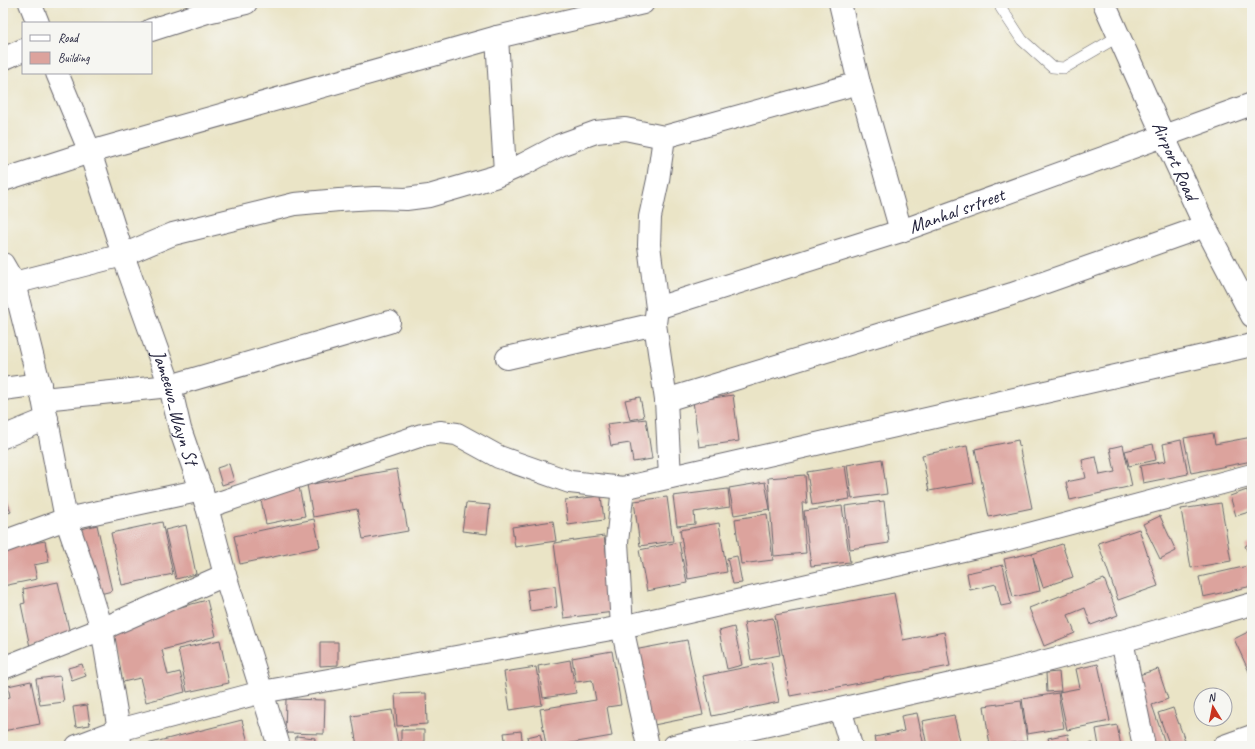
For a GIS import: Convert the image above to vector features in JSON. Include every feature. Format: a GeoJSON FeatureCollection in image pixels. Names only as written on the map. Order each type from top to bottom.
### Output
{"type":"FeatureCollection","features":[{"type":"Feature","properties":{"kind":"street"},"geometry":{"type":"LineString","coordinates":[[30,3],[38,22]]}},
{"type":"Feature","properties":{"kind":"street"},"geometry":{"type":"LineString","coordinates":[[152,30],[207,12],[246,3]]}},
{"type":"Feature","properties":{"kind":"street"},"geometry":{"type":"LineString","coordinates":[[3,180],[90,152],[497,37],[643,3]]}},
{"type":"Feature","properties":{"kind":"street"},"geometry":{"type":"LineString","coordinates":[[840,3],[859,83],[901,231]]}},
{"type":"Feature","properties":{"kind":"street","name":"Airport Road"},"geometry":{"type":"LineString","coordinates":[[1104,3],[1205,226],[1252,316]]}},
{"type":"Feature","properties":{"kind":"street"},"geometry":{"type":"LineString","coordinates":[[497,37],[505,172]]}},
{"type":"Feature","properties":{"kind":"street"},"geometry":{"type":"LineString","coordinates":[[3,59],[22,50]]}},
{"type":"Feature","properties":{"kind":"street","name":"Jameewo_Wayn St"},"geometry":{"type":"LineString","coordinates":[[57,74],[90,152],[123,255],[170,386],[180,429],[204,498],[225,575],[280,746]]}},
{"type":"Feature","properties":{"kind":"street"},"geometry":{"type":"LineString","coordinates":[[14,283],[123,255],[173,234],[295,204],[339,200],[406,199],[429,196],[494,177],[560,144],[596,132],[625,129],[664,137],[859,83]]}},
{"type":"Feature","properties":{"kind":"street","name":"Manhal srtreet"},"geometry":{"type":"LineString","coordinates":[[507,358],[656,316],[901,231],[1252,104]]}},
{"type":"Feature","properties":{"kind":"street"},"geometry":{"type":"LineString","coordinates":[[664,137],[658,180],[650,218],[649,245],[666,400],[670,477]]}},
{"type":"Feature","properties":{"kind":"street"},"geometry":{"type":"LineString","coordinates":[[666,400],[1012,294],[1205,226]]}},
{"type":"Feature","properties":{"kind":"street"},"geometry":{"type":"LineString","coordinates":[[3,264],[14,283],[44,401],[66,520],[85,574],[102,630],[119,738]]}},
{"type":"Feature","properties":{"kind":"street"},"geometry":{"type":"LineString","coordinates":[[3,390],[44,401],[170,386],[389,322]]}},
{"type":"Feature","properties":{"kind":"street"},"geometry":{"type":"LineString","coordinates":[[3,542],[66,520],[204,498],[422,435],[440,432],[458,434],[500,457],[570,482],[623,488],[1252,345]]}},
{"type":"Feature","properties":{"kind":"street"},"geometry":{"type":"LineString","coordinates":[[3,437],[44,401]]}},
{"type":"Feature","properties":{"kind":"street"},"geometry":{"type":"LineString","coordinates":[[76,746],[119,738],[262,692],[622,627],[1003,541],[1252,475]]}},
{"type":"Feature","properties":{"kind":"street"},"geometry":{"type":"LineString","coordinates":[[623,488],[617,542],[622,627],[648,746]]}},
{"type":"Feature","properties":{"kind":"street"},"geometry":{"type":"LineString","coordinates":[[3,668],[102,630],[225,575]]}},
{"type":"Feature","properties":{"kind":"street"},"geometry":{"type":"LineString","coordinates":[[674,746],[996,674],[1122,641],[1252,604]]}},
{"type":"Feature","properties":{"kind":"street"},"geometry":{"type":"LineString","coordinates":[[1122,641],[1144,746]]}},
{"type":"Feature","properties":{"kind":"street"},"geometry":{"type":"LineString","coordinates":[[840,709],[851,746]]}},
{"type":"Feature","properties":{"kind":"street"},"geometry":{"type":"LineString","coordinates":[[1224,746],[1252,736]]}},
{"type":"Feature","properties":{"kind":"lane"},"geometry":{"type":"LineString","coordinates":[[1001,8],[1022,40],[1052,67],[1064,68],[1119,36]]}},
{"type":"Feature","properties":{"kind":"building"},"geometry":{"type":"Polygon","coordinates":[[[733,395],[739,441],[699,447],[693,401],[733,395]]]}},
{"type":"Feature","properties":{"kind":"building"},"geometry":{"type":"Polygon","coordinates":[[[640,397],[644,417],[630,420],[625,400],[640,397]]]}},
{"type":"Feature","properties":{"kind":"building"},"geometry":{"type":"Polygon","coordinates":[[[646,419],[652,459],[633,462],[630,443],[611,446],[607,424],[646,419]]]}},
{"type":"Feature","properties":{"kind":"building"},"geometry":{"type":"Polygon","coordinates":[[[1213,433],[1215,444],[1252,437],[1252,461],[1191,473],[1184,438],[1213,433]]]}},
{"type":"Feature","properties":{"kind":"building"},"geometry":{"type":"Polygon","coordinates":[[[1018,440],[1032,508],[989,517],[975,449],[1018,440]]]}},
{"type":"Feature","properties":{"kind":"building"},"geometry":{"type":"Polygon","coordinates":[[[1181,440],[1188,474],[1143,483],[1140,466],[1166,461],[1163,444],[1181,440]]]}},
{"type":"Feature","properties":{"kind":"building"},"geometry":{"type":"Polygon","coordinates":[[[1153,444],[1156,460],[1129,466],[1125,451],[1153,444]]]}},
{"type":"Feature","properties":{"kind":"building"},"geometry":{"type":"Polygon","coordinates":[[[1123,445],[1132,486],[1070,500],[1066,482],[1086,478],[1082,460],[1096,457],[1100,475],[1115,472],[1110,448],[1123,445]]]}},
{"type":"Feature","properties":{"kind":"building"},"geometry":{"type":"Polygon","coordinates":[[[967,446],[974,483],[929,491],[922,455],[967,446]]]}},
{"type":"Feature","properties":{"kind":"building"},"geometry":{"type":"Polygon","coordinates":[[[882,459],[887,494],[852,499],[847,465],[882,459]]]}},
{"type":"Feature","properties":{"kind":"building"},"geometry":{"type":"Polygon","coordinates":[[[229,464],[234,481],[222,485],[217,468],[229,464]]]}},
{"type":"Feature","properties":{"kind":"building"},"geometry":{"type":"Polygon","coordinates":[[[845,466],[850,499],[812,505],[807,472],[845,466]]]}},
{"type":"Feature","properties":{"kind":"building"},"geometry":{"type":"Polygon","coordinates":[[[397,469],[408,531],[363,539],[357,509],[313,517],[307,485],[397,469]]]}},
{"type":"Feature","properties":{"kind":"building"},"geometry":{"type":"Polygon","coordinates":[[[805,475],[807,503],[802,503],[806,553],[774,556],[768,478],[805,475]]]}},
{"type":"Feature","properties":{"kind":"building"},"geometry":{"type":"Polygon","coordinates":[[[765,482],[770,509],[734,515],[729,488],[765,482]]]}},
{"type":"Feature","properties":{"kind":"building"},"geometry":{"type":"Polygon","coordinates":[[[299,487],[305,516],[266,524],[260,495],[299,487]]]}},
{"type":"Feature","properties":{"kind":"building"},"geometry":{"type":"Polygon","coordinates":[[[728,489],[730,507],[694,512],[695,524],[677,526],[673,496],[728,489]]]}},
{"type":"Feature","properties":{"kind":"building"},"geometry":{"type":"Polygon","coordinates":[[[1252,489],[1252,500],[1248,490],[1252,489]]]}},
{"type":"Feature","properties":{"kind":"building"},"geometry":{"type":"Polygon","coordinates":[[[1247,490],[1252,511],[1236,516],[1230,496],[1247,490]]]}},
{"type":"Feature","properties":{"kind":"building"},"geometry":{"type":"Polygon","coordinates":[[[601,496],[604,520],[568,525],[565,500],[601,496]]]}},
{"type":"Feature","properties":{"kind":"building"},"geometry":{"type":"Polygon","coordinates":[[[667,497],[673,541],[640,546],[634,501],[667,497]]]}},
{"type":"Feature","properties":{"kind":"building"},"geometry":{"type":"Polygon","coordinates":[[[6,499],[11,512],[3,515],[3,500],[6,499]]]}},
{"type":"Feature","properties":{"kind":"building"},"geometry":{"type":"Polygon","coordinates":[[[884,501],[889,543],[850,549],[845,506],[884,501]]]}},
{"type":"Feature","properties":{"kind":"building"},"geometry":{"type":"Polygon","coordinates":[[[466,503],[490,505],[487,534],[462,531],[466,503]]]}},
{"type":"Feature","properties":{"kind":"building"},"geometry":{"type":"Polygon","coordinates":[[[1221,503],[1231,561],[1191,568],[1181,509],[1221,503]]]}},
{"type":"Feature","properties":{"kind":"building"},"geometry":{"type":"Polygon","coordinates":[[[842,506],[850,562],[811,566],[804,511],[842,506]]]}},
{"type":"Feature","properties":{"kind":"building"},"geometry":{"type":"Polygon","coordinates":[[[767,514],[773,560],[741,564],[735,519],[767,514]]]}},
{"type":"Feature","properties":{"kind":"building"},"geometry":{"type":"Polygon","coordinates":[[[1160,516],[1176,551],[1160,559],[1143,524],[1160,516]]]}},
{"type":"Feature","properties":{"kind":"building"},"geometry":{"type":"Polygon","coordinates":[[[314,519],[320,547],[240,564],[234,536],[314,519]]]}},
{"type":"Feature","properties":{"kind":"building"},"geometry":{"type":"Polygon","coordinates":[[[553,521],[556,541],[515,547],[512,527],[553,521]]]}},
{"type":"Feature","properties":{"kind":"building"},"geometry":{"type":"Polygon","coordinates":[[[162,522],[173,574],[122,585],[111,533],[162,522]]]}},
{"type":"Feature","properties":{"kind":"building"},"geometry":{"type":"Polygon","coordinates":[[[719,523],[727,572],[688,579],[680,530],[719,523]]]}},
{"type":"Feature","properties":{"kind":"building"},"geometry":{"type":"Polygon","coordinates":[[[97,525],[112,591],[92,596],[78,530],[97,525]]]}},
{"type":"Feature","properties":{"kind":"building"},"geometry":{"type":"Polygon","coordinates":[[[186,525],[196,574],[176,579],[165,530],[186,525]]]}},
{"type":"Feature","properties":{"kind":"building"},"geometry":{"type":"Polygon","coordinates":[[[1139,529],[1158,586],[1118,600],[1098,543],[1139,529]]]}},
{"type":"Feature","properties":{"kind":"building"},"geometry":{"type":"Polygon","coordinates":[[[604,536],[614,612],[564,618],[554,543],[604,536]]]}},
{"type":"Feature","properties":{"kind":"building"},"geometry":{"type":"Polygon","coordinates":[[[45,541],[49,562],[34,565],[37,579],[3,586],[3,549],[45,541]]]}},
{"type":"Feature","properties":{"kind":"building"},"geometry":{"type":"Polygon","coordinates":[[[679,542],[687,583],[647,591],[639,550],[679,542]]]}},
{"type":"Feature","properties":{"kind":"building"},"geometry":{"type":"Polygon","coordinates":[[[1252,542],[1252,561],[1245,546],[1252,542]]]}},
{"type":"Feature","properties":{"kind":"building"},"geometry":{"type":"Polygon","coordinates":[[[1062,544],[1073,577],[1043,587],[1033,557],[1040,591],[1013,597],[1004,559],[1032,554],[1062,544]]]}},
{"type":"Feature","properties":{"kind":"building"},"geometry":{"type":"Polygon","coordinates":[[[737,556],[742,583],[733,584],[727,558],[737,556]]]}},
{"type":"Feature","properties":{"kind":"building"},"geometry":{"type":"Polygon","coordinates":[[[1003,565],[1011,604],[1001,606],[996,584],[970,590],[967,573],[1003,565]]]}},
{"type":"Feature","properties":{"kind":"building"},"geometry":{"type":"Polygon","coordinates":[[[1252,565],[1252,586],[1203,597],[1199,577],[1252,565]]]}},
{"type":"Feature","properties":{"kind":"building"},"geometry":{"type":"Polygon","coordinates":[[[1104,579],[1118,615],[1091,625],[1085,608],[1068,615],[1075,633],[1044,646],[1029,608],[1104,579]]]}},
{"type":"Feature","properties":{"kind":"building"},"geometry":{"type":"Polygon","coordinates":[[[58,582],[71,638],[30,647],[21,604],[25,603],[23,589],[58,582]]]}},
{"type":"Feature","properties":{"kind":"building"},"geometry":{"type":"Polygon","coordinates":[[[555,586],[557,607],[530,611],[527,590],[555,586]]]}},
{"type":"Feature","properties":{"kind":"building"},"geometry":{"type":"Polygon","coordinates":[[[894,593],[903,640],[944,632],[950,666],[790,696],[775,615],[894,593]]]}},
{"type":"Feature","properties":{"kind":"building"},"geometry":{"type":"Polygon","coordinates":[[[207,600],[216,636],[162,650],[168,675],[180,672],[185,692],[146,702],[140,678],[123,682],[109,626],[207,600]]]}},
{"type":"Feature","properties":{"kind":"building"},"geometry":{"type":"Polygon","coordinates":[[[773,618],[780,655],[751,660],[744,623],[773,618]]]}},
{"type":"Feature","properties":{"kind":"building"},"geometry":{"type":"Polygon","coordinates":[[[734,627],[742,665],[727,669],[719,631],[734,627]]]}},
{"type":"Feature","properties":{"kind":"building"},"geometry":{"type":"Polygon","coordinates":[[[1252,630],[1252,675],[1251,676],[1234,639],[1252,630]]]}},
{"type":"Feature","properties":{"kind":"building"},"geometry":{"type":"Polygon","coordinates":[[[220,640],[229,683],[187,692],[178,649],[220,640]]]}},
{"type":"Feature","properties":{"kind":"building"},"geometry":{"type":"Polygon","coordinates":[[[687,640],[703,715],[649,726],[634,650],[687,640]]]}},
{"type":"Feature","properties":{"kind":"building"},"geometry":{"type":"Polygon","coordinates":[[[320,642],[338,642],[338,665],[320,666],[320,642]]]}},
{"type":"Feature","properties":{"kind":"building"},"geometry":{"type":"Polygon","coordinates":[[[612,651],[621,705],[607,707],[612,736],[546,746],[540,709],[596,700],[592,680],[576,682],[572,658],[612,651]]]}},
{"type":"Feature","properties":{"kind":"building"},"geometry":{"type":"Polygon","coordinates":[[[570,660],[576,693],[543,698],[538,666],[570,660]]]}},
{"type":"Feature","properties":{"kind":"building"},"geometry":{"type":"Polygon","coordinates":[[[771,662],[779,702],[712,716],[703,676],[771,662]]]}},
{"type":"Feature","properties":{"kind":"building"},"geometry":{"type":"Polygon","coordinates":[[[82,664],[86,676],[72,681],[68,668],[82,664]]]}},
{"type":"Feature","properties":{"kind":"building"},"geometry":{"type":"Polygon","coordinates":[[[1098,664],[1110,721],[1067,730],[1059,692],[1080,688],[1076,669],[1098,664]]]}},
{"type":"Feature","properties":{"kind":"building"},"geometry":{"type":"Polygon","coordinates":[[[536,667],[542,705],[510,710],[504,672],[536,667]]]}},
{"type":"Feature","properties":{"kind":"building"},"geometry":{"type":"Polygon","coordinates":[[[1158,669],[1168,699],[1152,705],[1166,746],[1144,746],[1123,680],[1158,669]]]}},
{"type":"Feature","properties":{"kind":"building"},"geometry":{"type":"Polygon","coordinates":[[[1059,672],[1061,691],[1047,692],[1046,673],[1059,672]]]}},
{"type":"Feature","properties":{"kind":"building"},"geometry":{"type":"Polygon","coordinates":[[[60,676],[64,702],[40,705],[36,679],[60,676]]]}},
{"type":"Feature","properties":{"kind":"building"},"geometry":{"type":"Polygon","coordinates":[[[31,681],[40,724],[3,731],[3,699],[10,697],[8,686],[31,681]]]}},
{"type":"Feature","properties":{"kind":"building"},"geometry":{"type":"Polygon","coordinates":[[[426,693],[427,724],[397,726],[395,694],[426,693]]]}},
{"type":"Feature","properties":{"kind":"building"},"geometry":{"type":"Polygon","coordinates":[[[1058,693],[1064,728],[1027,734],[1022,699],[1058,693]]]}},
{"type":"Feature","properties":{"kind":"building"},"geometry":{"type":"Polygon","coordinates":[[[286,699],[325,700],[324,734],[285,733],[286,699]]]}},
{"type":"Feature","properties":{"kind":"building"},"geometry":{"type":"Polygon","coordinates":[[[1021,701],[1027,741],[990,746],[984,706],[1021,701]]]}},
{"type":"Feature","properties":{"kind":"building"},"geometry":{"type":"Polygon","coordinates":[[[87,705],[90,725],[76,727],[73,707],[87,705]]]}},
{"type":"Feature","properties":{"kind":"building"},"geometry":{"type":"Polygon","coordinates":[[[1173,708],[1187,746],[1170,746],[1158,713],[1173,708]]]}},
{"type":"Feature","properties":{"kind":"building"},"geometry":{"type":"Polygon","coordinates":[[[392,710],[398,744],[386,746],[357,746],[352,716],[392,710]]]}},
{"type":"Feature","properties":{"kind":"building"},"geometry":{"type":"Polygon","coordinates":[[[917,713],[924,746],[877,746],[875,737],[904,731],[901,716],[917,713]]]}},
{"type":"Feature","properties":{"kind":"building"},"geometry":{"type":"Polygon","coordinates":[[[954,715],[961,746],[927,746],[922,721],[954,715]]]}},
{"type":"Feature","properties":{"kind":"building"},"geometry":{"type":"Polygon","coordinates":[[[242,720],[249,746],[143,746],[143,745],[242,720]]]}},
{"type":"Feature","properties":{"kind":"building"},"geometry":{"type":"Polygon","coordinates":[[[1117,725],[1121,746],[1099,746],[1096,729],[1117,725]]]}},
{"type":"Feature","properties":{"kind":"building"},"geometry":{"type":"Polygon","coordinates":[[[401,730],[424,730],[424,746],[401,746],[401,730]]]}},
{"type":"Feature","properties":{"kind":"building"},"geometry":{"type":"Polygon","coordinates":[[[521,731],[523,746],[506,746],[504,733],[521,731]]]}},
{"type":"Feature","properties":{"kind":"building"},"geometry":{"type":"Polygon","coordinates":[[[540,734],[543,746],[529,746],[527,737],[540,734]]]}},
{"type":"Feature","properties":{"kind":"building"},"geometry":{"type":"Polygon","coordinates":[[[1068,734],[1070,746],[1050,746],[1048,738],[1068,734]]]}},
{"type":"Feature","properties":{"kind":"building"},"geometry":{"type":"Polygon","coordinates":[[[296,736],[315,738],[314,746],[295,746],[296,736]]]}},
{"type":"Feature","properties":{"kind":"building"},"geometry":{"type":"Polygon","coordinates":[[[1046,743],[1046,746],[1034,746],[1034,745],[1046,743]]]}},
{"type":"Feature","properties":{"kind":"building"},"geometry":{"type":"Polygon","coordinates":[[[1093,743],[1094,746],[1082,746],[1082,745],[1093,743]]]}}]}
